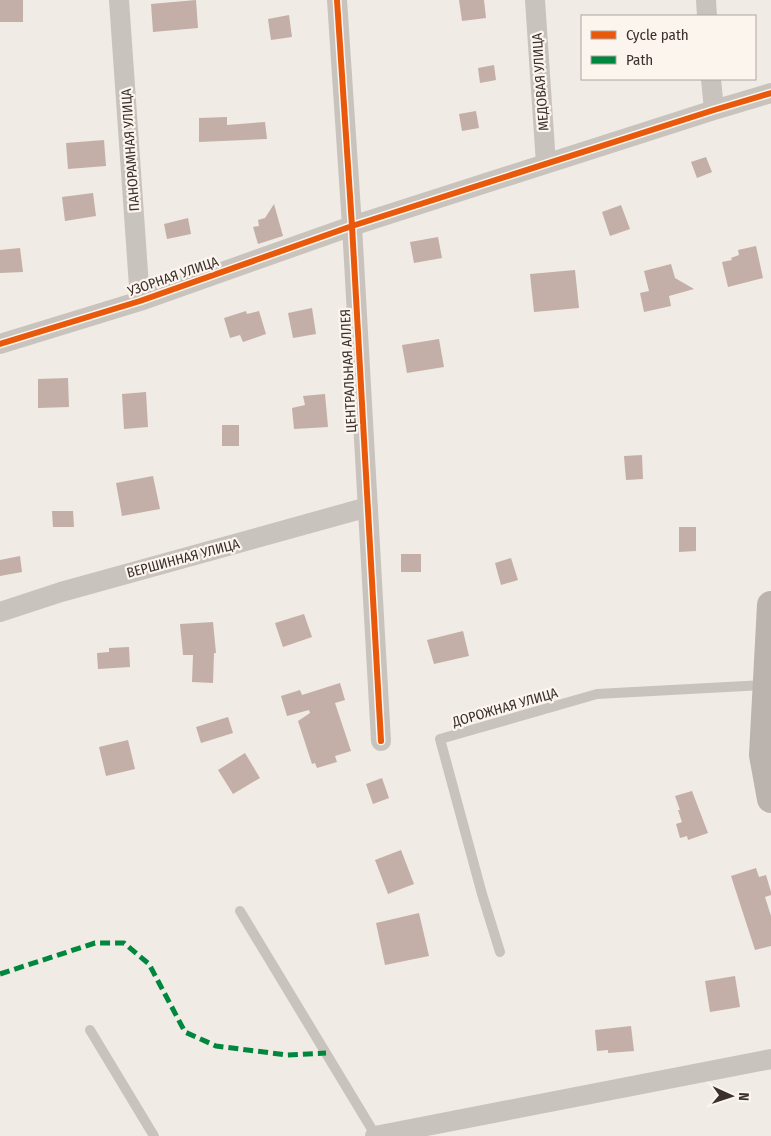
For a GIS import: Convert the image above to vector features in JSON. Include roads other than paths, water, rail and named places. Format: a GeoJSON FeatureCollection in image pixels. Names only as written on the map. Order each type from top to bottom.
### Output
{"type":"FeatureCollection","features":[{"type":"Feature","properties":{"kind":"street","name":"ПАНОРАМНАЯ УЛИЦА"},"geometry":{"type":"LineString","coordinates":[[120,0],[140,301]]}},
{"type":"Feature","properties":{"kind":"street","name":"ЦЕНТРАЛЬНАЯ АЛЛЕЯ"},"geometry":{"type":"LineString","coordinates":[[337,0],[352,226],[381,741]]}},
{"type":"Feature","properties":{"kind":"street","name":"МЕДОВАЯ УЛИЦА"},"geometry":{"type":"LineString","coordinates":[[535,0],[546,164]]}},
{"type":"Feature","properties":{"kind":"street"},"geometry":{"type":"LineString","coordinates":[[706,0],[707,15]]}},
{"type":"Feature","properties":{"kind":"street"},"geometry":{"type":"LineString","coordinates":[[711,80],[714,110]]}},
{"type":"Feature","properties":{"kind":"street","name":"УЗОРНАЯ УЛИЦА"},"geometry":{"type":"LineString","coordinates":[[0,344],[140,301],[352,226],[771,93]]}},
{"type":"Feature","properties":{"kind":"street","name":"ВЕРШИННАЯ УЛИЦА"},"geometry":{"type":"LineString","coordinates":[[0,612],[60,592],[368,507]]}},
{"type":"Feature","properties":{"kind":"street"},"geometry":{"type":"LineString","coordinates":[[771,605],[763,755],[771,799]]}},
{"type":"Feature","properties":{"kind":"street"},"geometry":{"type":"LineString","coordinates":[[375,1136],[403,1133],[771,1059]]}},
{"type":"Feature","properties":{"kind":"lane","name":"ДОРОЖНАЯ УЛИЦА"},"geometry":{"type":"LineString","coordinates":[[500,952],[482,894],[440,739],[597,694],[767,685]]}},
{"type":"Feature","properties":{"kind":"lane"},"geometry":{"type":"LineString","coordinates":[[240,911],[375,1136]]}},
{"type":"Feature","properties":{"kind":"lane"},"geometry":{"type":"LineString","coordinates":[[90,1030],[154,1136]]}}]}
